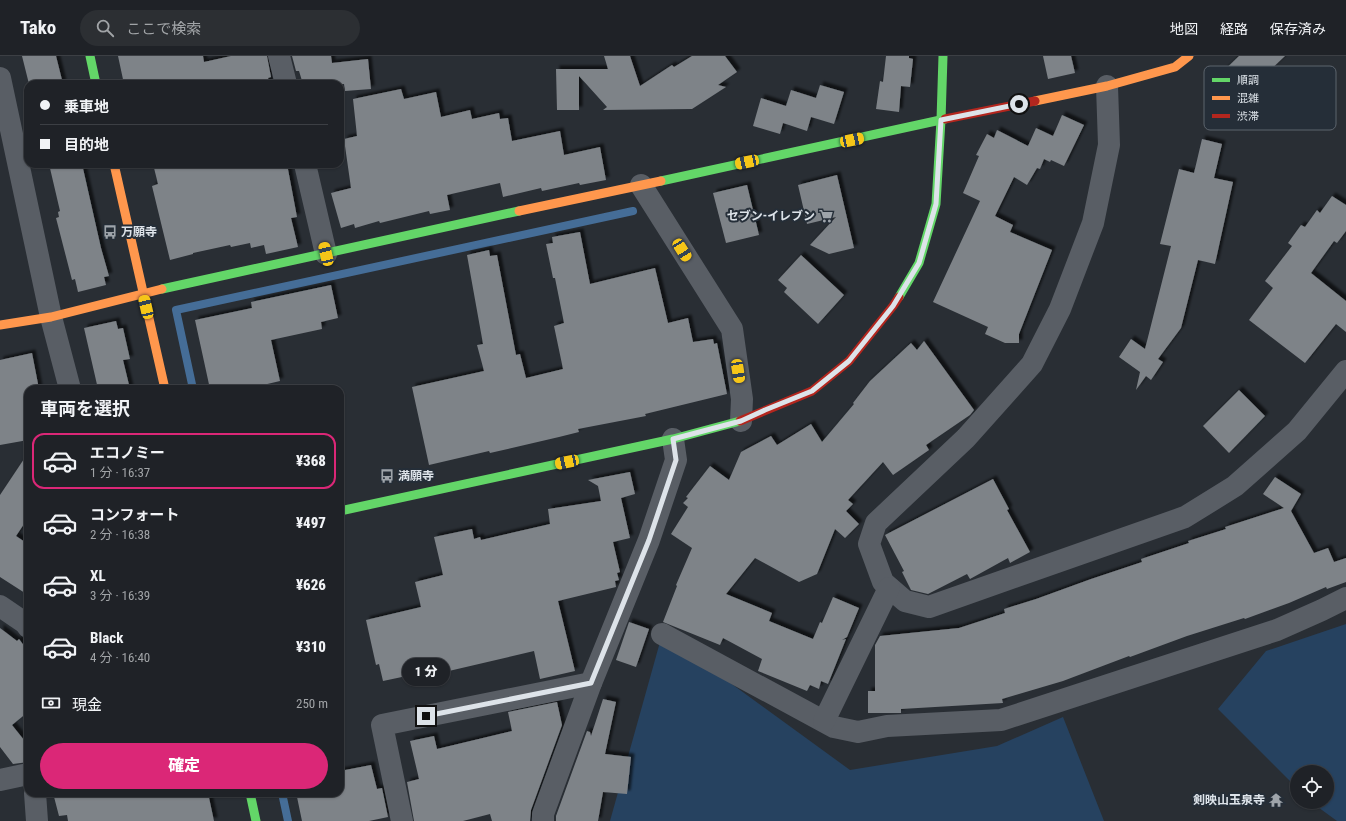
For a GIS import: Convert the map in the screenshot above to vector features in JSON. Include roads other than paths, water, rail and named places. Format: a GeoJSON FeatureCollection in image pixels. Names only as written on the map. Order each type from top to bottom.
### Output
{"type":"FeatureCollection","features":[{"type":"Feature","properties":{"kind":"street"},"geometry":{"type":"LineString","coordinates":[[90,56],[95,80]]}},
{"type":"Feature","properties":{"kind":"street"},"geometry":{"type":"LineString","coordinates":[[279,56],[285,80]]}},
{"type":"Feature","properties":{"kind":"street"},"geometry":{"type":"LineString","coordinates":[[344,510],[673,439],[741,421],[812,391],[849,361],[893,306],[919,263],[936,204],[943,56]]}},
{"type":"Feature","properties":{"kind":"street"},"geometry":{"type":"LineString","coordinates":[[0,325],[51,317],[143,293],[941,120],[1107,86],[1175,67],[1189,56]]}},
{"type":"Feature","properties":{"kind":"street"},"geometry":{"type":"LineString","coordinates":[[0,78],[51,317],[69,385]]}},
{"type":"Feature","properties":{"kind":"street"},"geometry":{"type":"LineString","coordinates":[[1107,86],[1109,145],[1093,223],[1060,309],[1032,364],[966,438],[876,522],[869,544],[882,582],[905,601],[929,607],[1185,517],[1235,486],[1297,431],[1346,371]]}},
{"type":"Feature","properties":{"kind":"street"},"geometry":{"type":"LineString","coordinates":[[115,168],[164,385]]}},
{"type":"Feature","properties":{"kind":"street"},"geometry":{"type":"LineString","coordinates":[[306,168],[326,254]]}},
{"type":"Feature","properties":{"kind":"street"},"geometry":{"type":"LineString","coordinates":[[641,185],[732,329],[742,399],[741,421]]}},
{"type":"Feature","properties":{"kind":"street"},"geometry":{"type":"LineString","coordinates":[[543,821],[543,814],[591,683],[649,540],[676,460],[673,439]]}},
{"type":"Feature","properties":{"kind":"street"},"geometry":{"type":"LineString","coordinates":[[824,721],[889,588]]}},
{"type":"Feature","properties":{"kind":"street"},"geometry":{"type":"LineString","coordinates":[[662,634],[834,727],[858,732],[888,726],[1001,720],[1277,630],[1346,598]]}},
{"type":"Feature","properties":{"kind":"street"},"geometry":{"type":"LineString","coordinates":[[0,606],[24,621]]}},
{"type":"Feature","properties":{"kind":"street"},"geometry":{"type":"LineString","coordinates":[[402,821],[382,725],[591,683]]}},
{"type":"Feature","properties":{"kind":"street"},"geometry":{"type":"LineString","coordinates":[[0,780],[24,775]]}},
{"type":"Feature","properties":{"kind":"street"},"geometry":{"type":"LineString","coordinates":[[35,797],[37,821]]}},
{"type":"Feature","properties":{"kind":"street"},"geometry":{"type":"LineString","coordinates":[[251,797],[256,821]]}},
{"type":"Feature","properties":{"kind":"waterway"},"geometry":{"type":"LineString","coordinates":[[192,385],[176,310],[633,211]]}},
{"type":"Feature","properties":{"kind":"waterway"},"geometry":{"type":"LineString","coordinates":[[283,797],[288,821]]}},
{"type":"Feature","properties":{"kind":"place","name":"セブン-イレブン"},"geometry":{"type":"Point","coordinates":[826,216]}},
{"type":"Feature","properties":{"kind":"place","name":"万願寺"},"geometry":{"type":"Point","coordinates":[110,232]}},
{"type":"Feature","properties":{"kind":"place","name":"満願寺"},"geometry":{"type":"Point","coordinates":[387,476]}},
{"type":"Feature","properties":{"kind":"place","name":"剣映山玉泉寺"},"geometry":{"type":"Point","coordinates":[1276,800]}}]}
